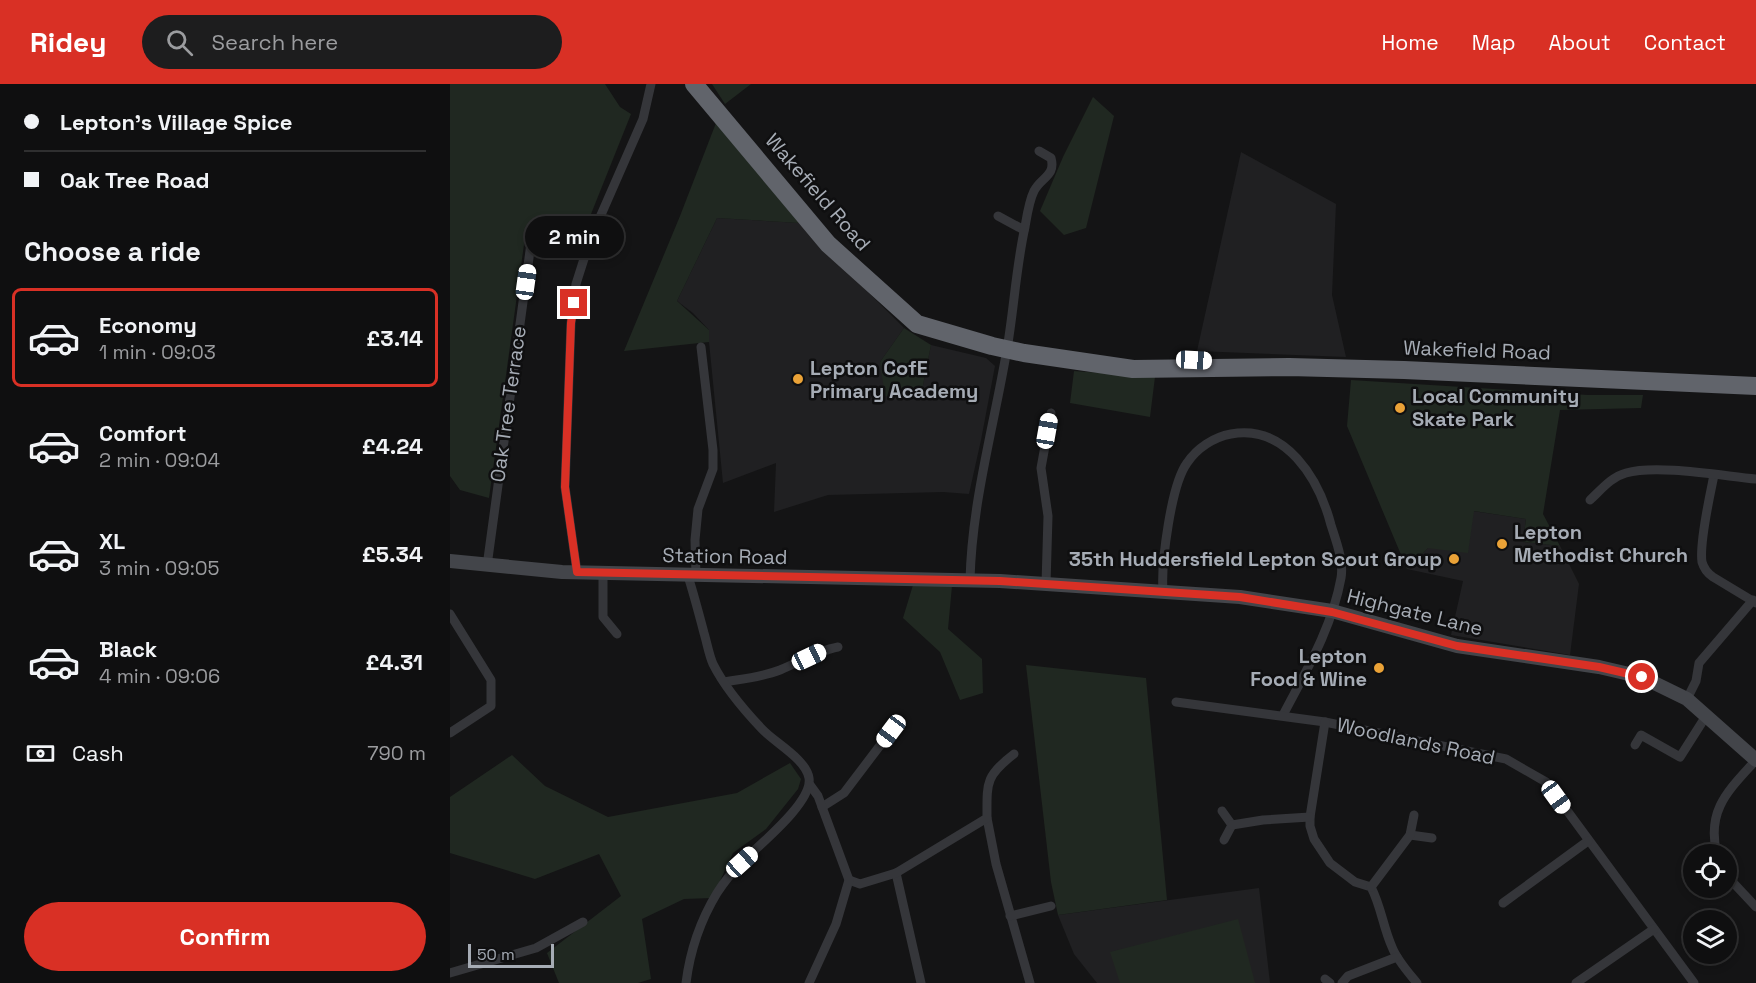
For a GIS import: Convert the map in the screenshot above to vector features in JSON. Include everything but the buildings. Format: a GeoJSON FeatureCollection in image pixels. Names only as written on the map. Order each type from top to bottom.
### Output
{"type":"FeatureCollection","features":[{"type":"Feature","properties":{"kind":"highway","name":"Wakefield Road"},"geometry":{"type":"LineString","coordinates":[[694,84],[828,244],[917,324],[1016,352],[1133,369],[1289,367],[1581,377],[1756,386]]}},
{"type":"Feature","properties":{"kind":"highway","name":"Wakefield Road"},"geometry":{"type":"LineString","coordinates":[[704,84],[738,135]]}},
{"type":"Feature","properties":{"kind":"highway","name":"Wakefield Road"},"geometry":{"type":"LineString","coordinates":[[1663,383],[1756,397]]}},
{"type":"Feature","properties":{"kind":"street"},"geometry":{"type":"LineString","coordinates":[[577,572],[565,487],[571,323],[576,284],[596,225],[643,119],[651,84]]}},
{"type":"Feature","properties":{"kind":"street"},"geometry":{"type":"LineString","coordinates":[[970,580],[975,509],[1016,352],[1024,230],[1033,192],[1040,182],[1051,174],[1053,165],[1051,158],[1039,151]]}},
{"type":"Feature","properties":{"kind":"street"},"geometry":{"type":"LineString","coordinates":[[998,216],[1024,230]]}},
{"type":"Feature","properties":{"kind":"street","name":"Oak Tree Terrace"},"geometry":{"type":"LineString","coordinates":[[487,566],[532,236],[596,225]]}},
{"type":"Feature","properties":{"kind":"street"},"geometry":{"type":"LineString","coordinates":[[701,347],[713,450],[712,469],[698,509],[692,576],[712,662],[724,682],[752,718],[771,739],[794,756],[808,775],[849,880],[836,924],[809,983]]}},
{"type":"Feature","properties":{"kind":"street"},"geometry":{"type":"LineString","coordinates":[[1046,584],[1048,516],[1041,468],[1051,413]]}},
{"type":"Feature","properties":{"kind":"street"},"geometry":{"type":"LineString","coordinates":[[1163,591],[1164,549],[1174,500],[1187,462],[1203,447],[1220,436],[1240,432],[1264,435],[1281,442],[1295,454],[1307,471],[1328,511],[1342,576],[1327,629],[1283,715]]}},
{"type":"Feature","properties":{"kind":"street"},"geometry":{"type":"LineString","coordinates":[[1590,500],[1612,479],[1627,473],[1647,470],[1756,479]]}},
{"type":"Feature","properties":{"kind":"street"},"geometry":{"type":"LineString","coordinates":[[1687,699],[1696,681],[1699,663],[1755,602],[1713,577],[1702,563],[1713,474]]}},
{"type":"Feature","properties":{"kind":"street","name":"Station Road"},"geometry":{"type":"LineString","coordinates":[[450,561],[487,566],[603,573],[1000,581]]}},
{"type":"Feature","properties":{"kind":"street"},"geometry":{"type":"LineString","coordinates":[[603,573],[603,617],[617,634]]}},
{"type":"Feature","properties":{"kind":"street","name":"Highgate Lane"},"geometry":{"type":"LineString","coordinates":[[1000,581],[1240,597],[1332,612],[1457,646],[1623,672],[1656,683],[1687,699],[1756,760]]}},
{"type":"Feature","properties":{"kind":"street"},"geometry":{"type":"LineString","coordinates":[[450,614],[491,680],[491,706],[450,733]]}},
{"type":"Feature","properties":{"kind":"street"},"geometry":{"type":"LineString","coordinates":[[724,682],[778,671],[825,650],[838,647]]}},
{"type":"Feature","properties":{"kind":"street","name":"Woodlands Road"},"geometry":{"type":"LineString","coordinates":[[1176,702],[1325,722],[1506,759],[1545,782],[1694,983]]}},
{"type":"Feature","properties":{"kind":"street"},"geometry":{"type":"LineString","coordinates":[[1635,745],[1641,735],[1680,757],[1706,716]]}},
{"type":"Feature","properties":{"kind":"street"},"geometry":{"type":"LineString","coordinates":[[1325,722],[1310,817],[1314,839],[1330,863],[1355,882],[1371,887],[1379,903],[1391,946],[1417,983]]}},
{"type":"Feature","properties":{"kind":"street"},"geometry":{"type":"LineString","coordinates":[[822,807],[844,793],[891,731]]}},
{"type":"Feature","properties":{"kind":"street"},"geometry":{"type":"LineString","coordinates":[[1014,754],[997,767],[989,777],[987,818],[1010,916],[1030,983]]}},
{"type":"Feature","properties":{"kind":"street"},"geometry":{"type":"LineString","coordinates":[[1714,844],[1715,814],[1725,794],[1756,760]]}},
{"type":"Feature","properties":{"kind":"street"},"geometry":{"type":"LineString","coordinates":[[686,983],[692,945],[717,893],[742,862],[770,837],[790,814],[806,795],[810,785]]}},
{"type":"Feature","properties":{"kind":"street"},"geometry":{"type":"LineString","coordinates":[[1222,811],[1232,825]]}},
{"type":"Feature","properties":{"kind":"street"},"geometry":{"type":"LineString","coordinates":[[1371,887],[1410,835],[1414,815]]}},
{"type":"Feature","properties":{"kind":"street"},"geometry":{"type":"LineString","coordinates":[[1232,825],[1263,820],[1310,817]]}},
{"type":"Feature","properties":{"kind":"street"},"geometry":{"type":"LineString","coordinates":[[849,880],[860,884],[896,873],[987,818]]}},
{"type":"Feature","properties":{"kind":"street"},"geometry":{"type":"LineString","coordinates":[[1224,840],[1232,825]]}},
{"type":"Feature","properties":{"kind":"street"},"geometry":{"type":"LineString","coordinates":[[1410,835],[1432,838]]}},
{"type":"Feature","properties":{"kind":"street"},"geometry":{"type":"LineString","coordinates":[[1503,903],[1588,841]]}},
{"type":"Feature","properties":{"kind":"street"},"geometry":{"type":"LineString","coordinates":[[896,873],[921,983]]}},
{"type":"Feature","properties":{"kind":"street"},"geometry":{"type":"LineString","coordinates":[[1737,886],[1754,902]]}},
{"type":"Feature","properties":{"kind":"street"},"geometry":{"type":"LineString","coordinates":[[1010,916],[1051,906]]}},
{"type":"Feature","properties":{"kind":"street"},"geometry":{"type":"LineString","coordinates":[[450,973],[536,948],[583,922]]}},
{"type":"Feature","properties":{"kind":"street"},"geometry":{"type":"LineString","coordinates":[[1576,983],[1654,928]]}},
{"type":"Feature","properties":{"kind":"street"},"geometry":{"type":"LineString","coordinates":[[1342,983],[1348,976],[1397,957]]}},
{"type":"Feature","properties":{"kind":"shaded area"},"geometry":{"type":"Polygon","coordinates":[[[450,84],[605,84],[620,107],[631,114],[589,219],[526,230],[489,498],[460,490],[450,476],[450,84]]]}},
{"type":"Feature","properties":{"kind":"shaded area"},"geometry":{"type":"Polygon","coordinates":[[[712,84],[751,84],[725,104],[712,84]]]}},
{"type":"Feature","properties":{"kind":"shaded area"},"geometry":{"type":"Polygon","coordinates":[[[1093,97],[1114,116],[1086,228],[1064,235],[1040,211],[1063,157],[1093,97]]]}},
{"type":"Feature","properties":{"kind":"shaded area"},"geometry":{"type":"Polygon","coordinates":[[[716,123],[799,223],[717,218],[677,301],[709,330],[709,342],[624,351],[680,216],[716,123]]]}},
{"type":"Feature","properties":{"kind":"shaded area"},"geometry":{"type":"Polygon","coordinates":[[[1241,152],[1336,204],[1332,295],[1346,357],[1197,351],[1241,152]]]}},
{"type":"Feature","properties":{"kind":"shaded area","name":"Lepton CofE Primary Academy"},"geometry":{"type":"Polygon","coordinates":[[[717,218],[799,223],[904,328],[880,362],[920,400],[931,345],[986,358],[995,366],[969,494],[943,492],[828,495],[774,512],[776,463],[723,483],[709,330],[693,313],[677,301],[717,218]]]}},
{"type":"Feature","properties":{"kind":"shaded area"},"geometry":{"type":"Polygon","coordinates":[[[904,328],[931,345],[920,400],[885,396],[880,362],[904,328]]]}},
{"type":"Feature","properties":{"kind":"shaded area"},"geometry":{"type":"Polygon","coordinates":[[[1074,371],[1155,377],[1150,417],[1070,403],[1074,371]]]}},
{"type":"Feature","properties":{"kind":"shaded area"},"geometry":{"type":"Polygon","coordinates":[[[1351,380],[1588,395],[1643,395],[1641,408],[1560,410],[1543,514],[1560,546],[1523,542],[1526,519],[1474,511],[1468,553],[1428,548],[1407,569],[1347,426],[1351,380]]]}},
{"type":"Feature","properties":{"kind":"shaded area"},"geometry":{"type":"Polygon","coordinates":[[[1473,511],[1526,519],[1523,542],[1560,546],[1579,584],[1570,655],[1451,635],[1463,581],[1407,569],[1428,548],[1473,511]]]}},
{"type":"Feature","properties":{"kind":"shaded area"},"geometry":{"type":"Polygon","coordinates":[[[913,585],[952,586],[948,629],[982,659],[983,693],[960,700],[940,652],[903,618],[913,585]]]}},
{"type":"Feature","properties":{"kind":"shaded area"},"geometry":{"type":"Polygon","coordinates":[[[1026,665],[1146,678],[1167,900],[1058,915],[1051,882],[1026,665]]]}},
{"type":"Feature","properties":{"kind":"shaded area"},"geometry":{"type":"Polygon","coordinates":[[[512,755],[545,786],[608,817],[737,793],[790,763],[801,779],[798,789],[766,829],[733,853],[712,898],[684,899],[642,919],[651,979],[638,983],[559,983],[547,953],[621,896],[599,854],[535,879],[450,853],[450,797],[512,755]]]}},
{"type":"Feature","properties":{"kind":"shaded area"},"geometry":{"type":"Polygon","coordinates":[[[1259,888],[1270,983],[1097,983],[1074,954],[1058,915],[1259,888]]]}},
{"type":"Feature","properties":{"kind":"shaded area"},"geometry":{"type":"Polygon","coordinates":[[[1238,919],[1255,983],[1120,983],[1110,952],[1238,919]]]}},
{"type":"Feature","properties":{"kind":"place","name":"Lepton CofE Primary Academy"},"geometry":{"type":"Point","coordinates":[798,379]}},
{"type":"Feature","properties":{"kind":"place","name":"Local Community Skate Park"},"geometry":{"type":"Point","coordinates":[1400,408]}},
{"type":"Feature","properties":{"kind":"place","name":"Lepton Methodist Church"},"geometry":{"type":"Point","coordinates":[1502,544]}},
{"type":"Feature","properties":{"kind":"place","name":"35th Huddersfield Lepton Scout Group"},"geometry":{"type":"Point","coordinates":[1454,559]}},
{"type":"Feature","properties":{"kind":"place","name":"Lepton Food & Wine"},"geometry":{"type":"Point","coordinates":[1379,668]}},
{"type":"Feature","properties":{"kind":"route"},"geometry":{"type":"LineString","coordinates":[[574,303],[571,323],[565,487],[577,572],[1000,581],[1240,597],[1332,612],[1457,646],[1599,667],[1642,677]]}}]}
